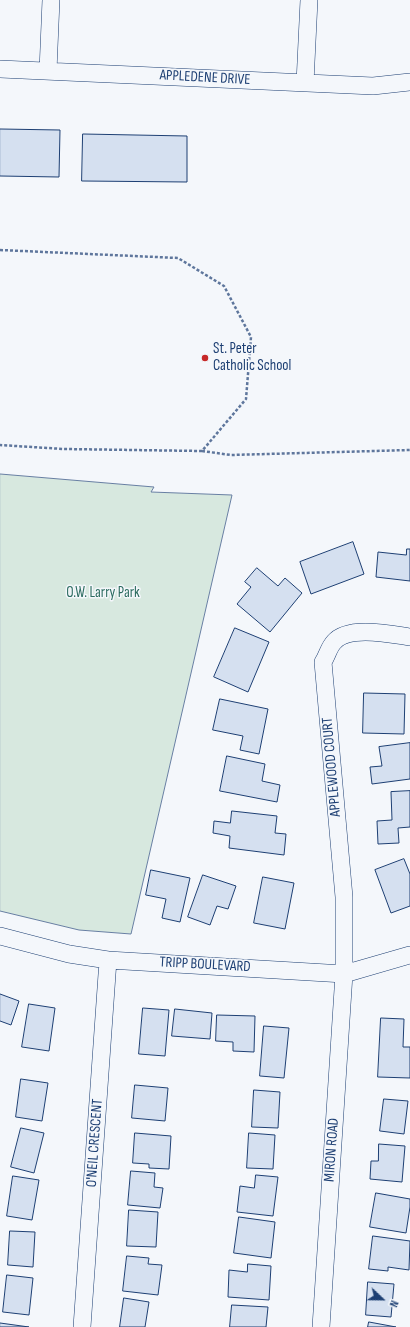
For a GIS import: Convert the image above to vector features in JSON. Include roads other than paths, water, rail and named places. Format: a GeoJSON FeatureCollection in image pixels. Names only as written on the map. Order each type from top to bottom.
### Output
{"type":"FeatureCollection","features":[{"type":"Feature","properties":{"kind":"street"},"geometry":{"type":"LineString","coordinates":[[48,71],[51,0]]}},
{"type":"Feature","properties":{"kind":"street"},"geometry":{"type":"LineString","coordinates":[[305,83],[309,0]]}},
{"type":"Feature","properties":{"kind":"street","name":"APPLEDENE DRIVE"},"geometry":{"type":"LineString","coordinates":[[0,69],[373,86],[410,82]]}},
{"type":"Feature","properties":{"kind":"street","name":"APPLEWOOD COURT"},"geometry":{"type":"LineString","coordinates":[[344,974],[344,897],[324,662],[334,642],[346,634],[373,632],[410,637]]}},
{"type":"Feature","properties":{"kind":"street","name":"TRIPP BOULEVARD"},"geometry":{"type":"LineString","coordinates":[[0,936],[70,954],[108,960],[344,974],[410,956]]}},
{"type":"Feature","properties":{"kind":"street","name":"O'NEIL CRESCENT"},"geometry":{"type":"LineString","coordinates":[[82,1327],[108,960]]}},
{"type":"Feature","properties":{"kind":"street","name":"MIRON ROAD"},"geometry":{"type":"LineString","coordinates":[[321,1327],[344,974]]}},
{"type":"Feature","properties":{"kind":"place","name":"St. Peter Catholic School"},"geometry":{"type":"Point","coordinates":[205,358]}},
{"type":"Feature","properties":{"kind":"park label","name":"O.W. Larry Park"},"geometry":{"type":"Point","coordinates":[103,593]}}]}
